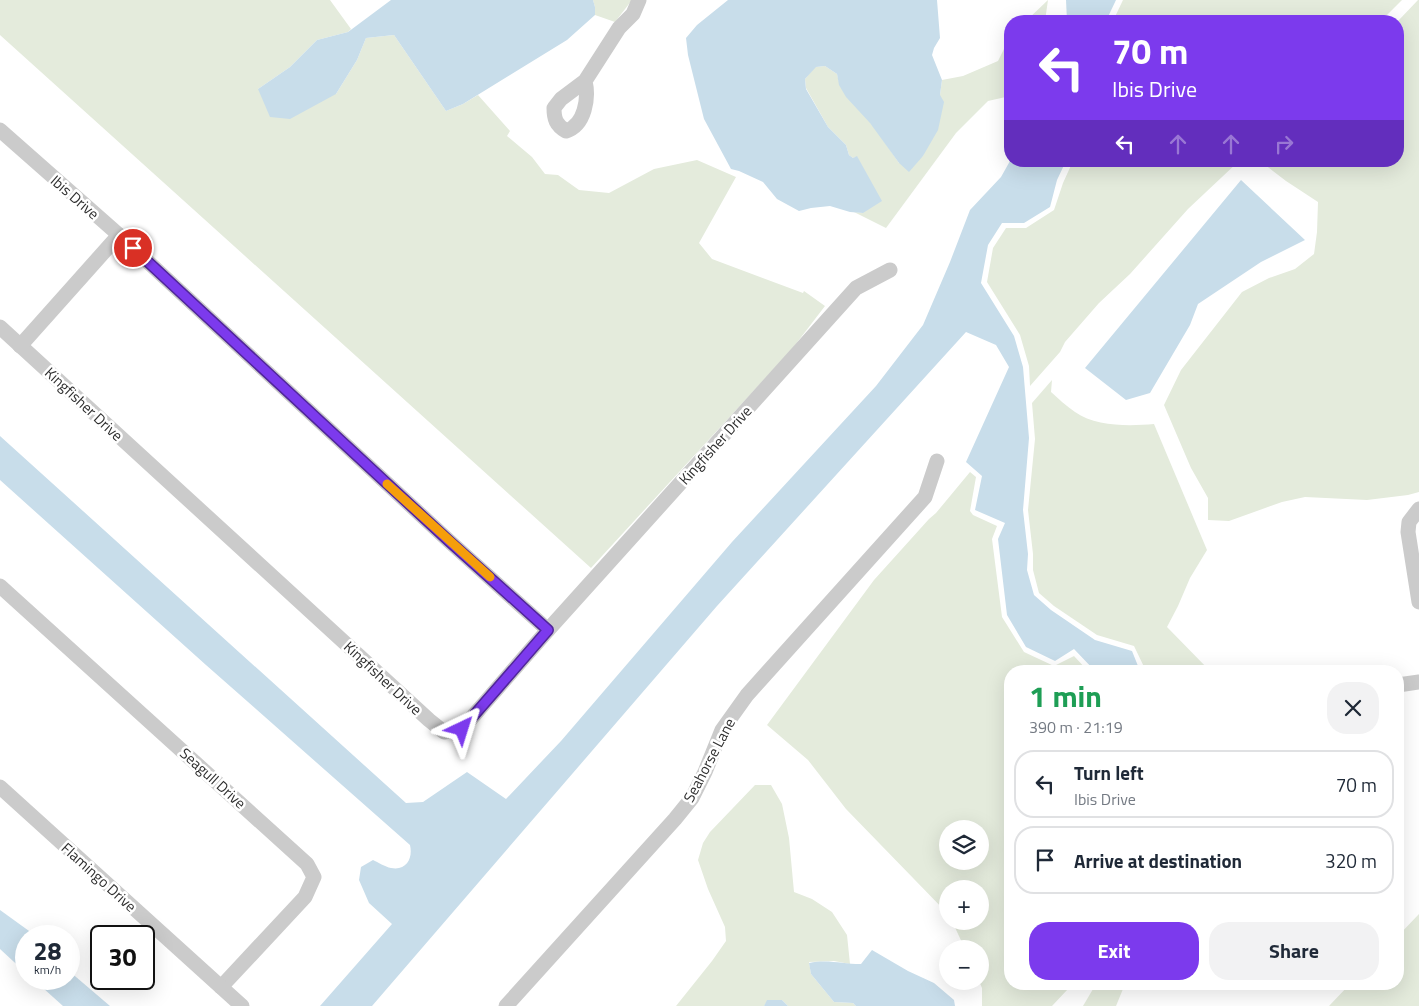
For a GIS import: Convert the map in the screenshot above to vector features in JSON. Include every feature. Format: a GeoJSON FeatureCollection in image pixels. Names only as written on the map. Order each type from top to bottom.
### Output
{"type":"FeatureCollection","features":[{"type":"Feature","properties":{"kind":"street"},"geometry":{"type":"LineString","coordinates":[[585,81],[619,28],[633,14],[639,0]]}},
{"type":"Feature","properties":{"kind":"street","name":"Ibis Drive"},"geometry":{"type":"LineString","coordinates":[[0,130],[119,235],[449,541],[548,630]]}},
{"type":"Feature","properties":{"kind":"street"},"geometry":{"type":"LineString","coordinates":[[20,346],[119,235]]}},
{"type":"Feature","properties":{"kind":"street","name":"Kingfisher Drive"},"geometry":{"type":"LineString","coordinates":[[0,327],[444,732],[462,729],[548,630],[856,288],[890,270]]}},
{"type":"Feature","properties":{"kind":"street","name":"Seahorse Lane"},"geometry":{"type":"LineString","coordinates":[[506,1006],[692,798],[722,730],[747,694],[925,497],[937,461]]}},
{"type":"Feature","properties":{"kind":"street"},"geometry":{"type":"LineString","coordinates":[[1419,509],[1409,522],[1408,532],[1419,602]]}},
{"type":"Feature","properties":{"kind":"street","name":"Seagull Drive"},"geometry":{"type":"LineString","coordinates":[[0,586],[307,864],[314,877],[306,897],[221,988]]}},
{"type":"Feature","properties":{"kind":"street"},"geometry":{"type":"LineString","coordinates":[[1404,684],[1419,682]]}},
{"type":"Feature","properties":{"kind":"street","name":"Flamingo Drive"},"geometry":{"type":"LineString","coordinates":[[0,787],[242,1006]]}},
{"type":"Feature","properties":{"kind":"green space"},"geometry":{"type":"Polygon","coordinates":[[[0,0],[330,0],[351,29],[348,32],[317,40],[290,67],[258,89],[336,94],[357,60],[366,38],[394,35],[446,111],[478,95],[510,131],[507,136],[532,157],[545,174],[558,175],[579,190],[609,193],[654,169],[697,160],[736,177],[699,243],[712,259],[803,293],[804,291],[825,306],[792,349],[591,568],[0,35],[0,0]]]}},
{"type":"Feature","properties":{"kind":"green space"},"geometry":{"type":"Polygon","coordinates":[[[593,0],[632,0],[615,22],[595,15],[593,0]]]}},
{"type":"Feature","properties":{"kind":"green space"},"geometry":{"type":"Polygon","coordinates":[[[1048,0],[1046,15],[1032,15],[1048,0]]]}},
{"type":"Feature","properties":{"kind":"green space"},"geometry":{"type":"Polygon","coordinates":[[[1123,0],[1402,0],[1387,15],[1116,15],[1123,0]]]}},
{"type":"Feature","properties":{"kind":"green space"},"geometry":{"type":"Polygon","coordinates":[[[1419,0],[1419,492],[1367,500],[1305,497],[1282,502],[1229,521],[1208,520],[1208,498],[1191,468],[1164,405],[1181,370],[1242,292],[1269,278],[1295,269],[1314,254],[1318,202],[1268,167],[1404,167],[1404,15],[1419,0]]]}},
{"type":"Feature","properties":{"kind":"green space"},"geometry":{"type":"Polygon","coordinates":[[[1004,49],[1004,97],[988,101],[956,133],[886,228],[854,212],[863,213],[868,177],[857,157],[853,158],[849,155],[846,145],[828,127],[806,88],[805,79],[815,67],[825,66],[837,74],[845,94],[873,126],[899,163],[923,156],[940,95],[942,80],[963,76],[998,61],[1004,49]]]}},
{"type":"Feature","properties":{"kind":"green space"},"geometry":{"type":"Polygon","coordinates":[[[1070,167],[1233,167],[1188,209],[1130,274],[1099,303],[1030,386],[1029,366],[1020,335],[987,282],[993,248],[1006,228],[1026,228],[1054,210],[1070,167]]]}},
{"type":"Feature","properties":{"kind":"green space"},"geometry":{"type":"Polygon","coordinates":[[[1052,380],[1051,392],[1083,417],[1113,424],[1154,424],[1207,550],[1190,578],[1167,627],[1204,665],[1143,665],[1134,646],[1097,635],[1054,606],[1039,593],[1033,570],[1028,510],[1035,439],[1032,403],[1052,380]]]}},
{"type":"Feature","properties":{"kind":"green space"},"geometry":{"type":"Polygon","coordinates":[[[970,472],[976,477],[970,511],[973,515],[997,526],[992,539],[1002,617],[1024,652],[1052,665],[1004,665],[1004,990],[1067,990],[1052,1006],[982,1006],[982,990],[989,990],[989,940],[961,940],[956,930],[989,930],[989,880],[939,880],[939,905],[846,809],[808,760],[767,725],[874,580],[936,513],[970,472]]]}},
{"type":"Feature","properties":{"kind":"green space"},"geometry":{"type":"Polygon","coordinates":[[[1074,656],[1082,665],[1056,665],[1074,656]]]}},
{"type":"Feature","properties":{"kind":"green space"},"geometry":{"type":"Polygon","coordinates":[[[755,785],[771,785],[782,804],[789,838],[794,892],[812,899],[832,912],[847,935],[850,964],[834,961],[809,962],[811,974],[834,1002],[853,1003],[856,1006],[788,1006],[782,1000],[768,1000],[764,1006],[676,1006],[726,941],[725,927],[708,889],[698,860],[703,843],[710,832],[755,785]]]}},
{"type":"Feature","properties":{"kind":"green space"},"geometry":{"type":"Polygon","coordinates":[[[1419,914],[1419,1006],[1329,1006],[1344,990],[1404,990],[1404,930],[1419,914]]]}},
{"type":"Feature","properties":{"kind":"green space"},"geometry":{"type":"Polygon","coordinates":[[[1092,990],[1123,990],[1116,1006],[1083,1006],[1092,990]]]}},
{"type":"Feature","properties":{"kind":"water"},"geometry":{"type":"Polygon","coordinates":[[[391,0],[593,0],[595,15],[567,40],[463,104],[446,111],[394,35],[366,38],[357,60],[336,94],[290,119],[270,117],[258,89],[290,67],[317,40],[348,32],[391,0]]]}},
{"type":"Feature","properties":{"kind":"water"},"geometry":{"type":"Polygon","coordinates":[[[728,0],[937,0],[940,38],[932,55],[942,80],[940,95],[944,102],[938,130],[923,156],[909,172],[899,163],[870,123],[846,97],[839,85],[837,74],[825,66],[816,67],[805,79],[806,89],[828,127],[846,145],[849,155],[853,158],[857,156],[882,201],[863,213],[850,212],[830,206],[799,211],[777,199],[763,182],[731,169],[704,119],[688,55],[686,38],[697,25],[728,0]]]}},
{"type":"Feature","properties":{"kind":"water"},"geometry":{"type":"Polygon","coordinates":[[[1066,0],[1116,0],[1109,15],[1067,15],[1066,0]]]}},
{"type":"Feature","properties":{"kind":"water"},"geometry":{"type":"Polygon","coordinates":[[[1007,167],[1063,167],[1057,180],[1050,207],[1024,223],[1002,223],[988,245],[981,283],[1014,336],[1023,367],[1029,438],[1023,510],[1028,554],[1027,570],[1034,595],[1051,610],[1095,640],[1132,651],[1138,665],[1089,665],[1074,649],[1055,661],[1026,647],[1007,615],[998,539],[1005,523],[975,510],[982,476],[966,462],[1009,367],[996,345],[966,332],[717,606],[372,1006],[320,1006],[392,924],[369,903],[359,880],[361,867],[373,860],[389,867],[401,867],[410,859],[410,845],[0,480],[0,436],[406,803],[423,802],[467,772],[506,799],[561,741],[732,542],[876,386],[923,325],[970,210],[1001,177],[1007,167]]]}},
{"type":"Feature","properties":{"kind":"water"},"geometry":{"type":"Polygon","coordinates":[[[1241,180],[1305,240],[1261,262],[1198,304],[1190,325],[1150,393],[1126,400],[1085,368],[1241,180]]]}},
{"type":"Feature","properties":{"kind":"water"},"geometry":{"type":"Polygon","coordinates":[[[0,910],[21,925],[15,925],[15,963],[0,949],[0,910]]]}},
{"type":"Feature","properties":{"kind":"water"},"geometry":{"type":"Polygon","coordinates":[[[872,950],[908,971],[934,983],[939,987],[939,990],[942,990],[954,1000],[955,1006],[856,1006],[853,1003],[834,1002],[811,974],[809,963],[861,964],[872,950]]]}},
{"type":"Feature","properties":{"kind":"water"},"geometry":{"type":"Polygon","coordinates":[[[80,980],[110,1006],[63,1006],[45,990],[80,990],[80,980]]]}},
{"type":"Feature","properties":{"kind":"water"},"geometry":{"type":"Polygon","coordinates":[[[767,1000],[782,1000],[788,1006],[764,1006],[767,1000]]]}},
{"type":"Feature","properties":{"kind":"slow traffic"},"geometry":{"type":"LineString","coordinates":[[387,484],[490,577]]}},
{"type":"Feature","properties":{"kind":"route"},"geometry":{"type":"LineString","coordinates":[[133,248],[449,541],[548,630],[462,729]]}}]}
